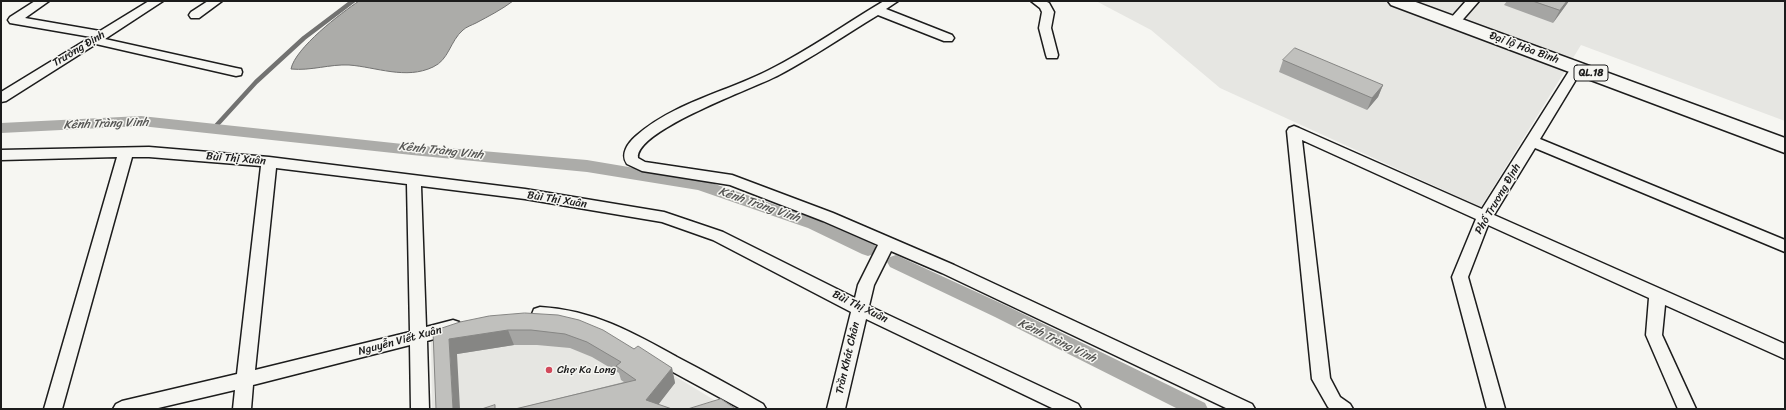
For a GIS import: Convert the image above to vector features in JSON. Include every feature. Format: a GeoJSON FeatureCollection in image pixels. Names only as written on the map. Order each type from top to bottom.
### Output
{"type":"FeatureCollection","features":[{"type":"Feature","properties":{"kind":"highway","name":"Đại lộ Hòa Bình"},"geometry":{"type":"LineString","coordinates":[[1397,1],[1785,146]]}},
{"type":"Feature","properties":{"kind":"street"},"geometry":{"type":"LineString","coordinates":[[44,1],[14,20],[98,38],[236,72]]}},
{"type":"Feature","properties":{"kind":"street","name":"Trường Định"},"geometry":{"type":"LineString","coordinates":[[1,98],[157,1]]}},
{"type":"Feature","properties":{"kind":"street"},"geometry":{"type":"LineString","coordinates":[[195,15],[216,1]]}},
{"type":"Feature","properties":{"kind":"street"},"geometry":{"type":"LineString","coordinates":[[892,1],[775,72],[665,123],[638,143],[630,158],[632,161],[642,166],[732,180],[801,206],[888,242],[1246,409]]}},
{"type":"Feature","properties":{"kind":"street"},"geometry":{"type":"LineString","coordinates":[[1037,1],[1045,6],[1048,12],[1045,28],[1052,55]]}},
{"type":"Feature","properties":{"kind":"street"},"geometry":{"type":"LineString","coordinates":[[1454,22],[1473,1]]}},
{"type":"Feature","properties":{"kind":"street"},"geometry":{"type":"LineString","coordinates":[[877,10],[948,38]]}},
{"type":"Feature","properties":{"kind":"street","name":"Phố Trương Định"},"geometry":{"type":"LineString","coordinates":[[1496,409],[1460,277],[1485,217],[1577,68]]}},
{"type":"Feature","properties":{"kind":"street"},"geometry":{"type":"LineString","coordinates":[[1339,406],[1321,379],[1294,131],[1785,352]]}},
{"type":"Feature","properties":{"kind":"street"},"geometry":{"type":"LineString","coordinates":[[1532,141],[1785,246]]}},
{"type":"Feature","properties":{"kind":"street"},"geometry":{"type":"LineString","coordinates":[[53,409],[126,152]]}},
{"type":"Feature","properties":{"kind":"street","name":"Bùi Thị Xuân"},"geometry":{"type":"LineString","coordinates":[[1,155],[149,152],[269,162],[525,194],[664,217],[718,236],[859,308],[1072,409]]}},
{"type":"Feature","properties":{"kind":"street"},"geometry":{"type":"LineString","coordinates":[[242,409],[269,162]]}},
{"type":"Feature","properties":{"kind":"street"},"geometry":{"type":"LineString","coordinates":[[414,181],[420,409]]}},
{"type":"Feature","properties":{"kind":"street","name":"Trần Khát Chân"},"geometry":{"type":"LineString","coordinates":[[836,409],[859,308],[866,285],[888,242]]}},
{"type":"Feature","properties":{"kind":"street"},"geometry":{"type":"LineString","coordinates":[[1658,295],[1654,336],[1687,409]]}},
{"type":"Feature","properties":{"kind":"street"},"geometry":{"type":"LineString","coordinates":[[523,315],[561,316],[584,320],[609,329],[757,409]]}},
{"type":"Feature","properties":{"kind":"street","name":"Nguyễn Viết Xuân"},"geometry":{"type":"LineString","coordinates":[[122,409],[468,323]]}},
{"type":"Feature","properties":{"kind":"shaded area"},"geometry":{"type":"Polygon","coordinates":[[[359,1],[513,1],[495,13],[464,29],[455,39],[443,60],[433,67],[423,71],[402,73],[349,65],[291,69],[294,61],[310,41],[331,22],[359,1]]]}},
{"type":"Feature","properties":{"kind":"shaded area"},"geometry":{"type":"Polygon","coordinates":[[[1096,1],[1785,1],[1785,121],[1581,45],[1481,207],[1220,88],[1151,30],[1096,1]]]}},
{"type":"Feature","properties":{"kind":"shaded area","name":"Chợ Ka Long"},"geometry":{"type":"Polygon","coordinates":[[[476,329],[625,346],[729,409],[432,409],[431,342],[476,329]]]}},
{"type":"Feature","properties":{"kind":"building"},"geometry":{"type":"Polygon","coordinates":[[[1533,1],[1567,1],[1560,10],[1533,1]]]}},
{"type":"Feature","properties":{"kind":"building"},"geometry":{"type":"Polygon","coordinates":[[[1295,48],[1383,85],[1372,98],[1283,60],[1295,48]]]}},
{"type":"Feature","properties":{"kind":"building"},"geometry":{"type":"Polygon","coordinates":[[[525,313],[558,315],[579,320],[603,330],[634,349],[638,346],[672,368],[646,400],[672,409],[515,409],[636,380],[616,366],[621,362],[587,342],[565,334],[531,330],[508,330],[449,339],[453,409],[436,409],[433,331],[460,322],[489,316],[525,313]]]}},
{"type":"Feature","properties":{"kind":"building"},"geometry":{"type":"Polygon","coordinates":[[[721,399],[736,409],[688,409],[721,399]]]}},
{"type":"Feature","properties":{"kind":"building"},"geometry":{"type":"Polygon","coordinates":[[[495,405],[495,409],[482,409],[495,405]]]}},
{"type":"Feature","properties":{"kind":"waterway"},"geometry":{"type":"LineString","coordinates":[[214,128],[256,82],[304,38],[353,1]]}},
{"type":"Feature","properties":{"kind":"waterway","name":"Kênh Tràng Vinh"},"geometry":{"type":"LineString","coordinates":[[1,128],[141,121],[412,150],[587,166],[700,185],[814,224],[868,249]]}},
{"type":"Feature","properties":{"kind":"waterway","name":"Kênh Tràng Vinh"},"geometry":{"type":"LineString","coordinates":[[896,262],[1002,312],[1198,409]]}},
{"type":"Feature","properties":{"kind":"place","name":"Chợ Ka Long"},"geometry":{"type":"Point","coordinates":[549,370]}}]}
